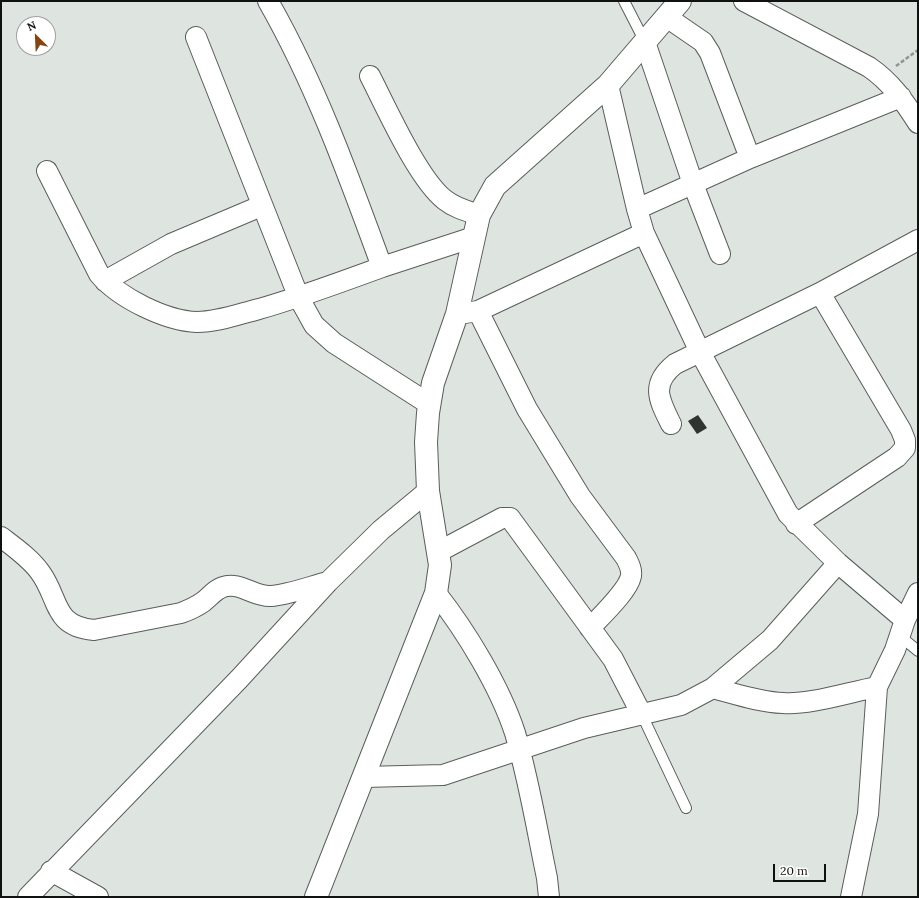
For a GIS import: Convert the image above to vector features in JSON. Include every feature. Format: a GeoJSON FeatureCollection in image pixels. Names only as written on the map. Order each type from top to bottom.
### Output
{"type":"FeatureCollection","features":[{"type":"Feature","properties":{"kind":"street"},"geometry":{"type":"LineString","coordinates":[[268,1],[284,30],[332,134],[382,267]]}},
{"type":"Feature","properties":{"kind":"street"},"geometry":{"type":"LineString","coordinates":[[744,1],[869,67],[883,77],[902,97],[918,123]]}},
{"type":"Feature","properties":{"kind":"street"},"geometry":{"type":"LineString","coordinates":[[590,628],[624,589],[630,577],[631,568],[626,558],[580,496],[468,312],[474,238],[479,215],[495,186],[608,85],[674,9],[703,42],[710,53],[750,158]]}},
{"type":"Feature","properties":{"kind":"street"},"geometry":{"type":"LineString","coordinates":[[196,37],[261,206],[299,298],[314,326],[334,344],[431,393]]}},
{"type":"Feature","properties":{"kind":"street"},"geometry":{"type":"LineString","coordinates":[[645,42],[693,184],[720,254]]}},
{"type":"Feature","properties":{"kind":"street"},"geometry":{"type":"LineString","coordinates":[[370,76],[413,156],[435,191],[458,209],[479,215]]}},
{"type":"Feature","properties":{"kind":"street"},"geometry":{"type":"LineString","coordinates":[[608,85],[644,233],[700,352],[788,514],[796,524],[838,563],[903,628]]}},
{"type":"Feature","properties":{"kind":"street"},"geometry":{"type":"LineString","coordinates":[[637,209],[750,158],[902,97]]}},
{"type":"Feature","properties":{"kind":"street"},"geometry":{"type":"LineString","coordinates":[[47,171],[99,274],[104,281],[112,288],[159,314],[176,319],[198,322],[217,320],[299,298],[382,267],[474,238]]}},
{"type":"Feature","properties":{"kind":"street"},"geometry":{"type":"LineString","coordinates":[[104,281],[166,246],[261,206]]}},
{"type":"Feature","properties":{"kind":"street"},"geometry":{"type":"LineString","coordinates":[[316,897],[436,593],[440,565],[428,492],[426,442],[431,393],[447,339],[468,312],[644,233]]}},
{"type":"Feature","properties":{"kind":"street"},"geometry":{"type":"LineString","coordinates":[[671,424],[658,395],[662,379],[667,370],[675,364],[820,293],[918,240]]}},
{"type":"Feature","properties":{"kind":"street"},"geometry":{"type":"LineString","coordinates":[[796,524],[897,457],[905,448],[905,440],[901,430],[820,293]]}},
{"type":"Feature","properties":{"kind":"street"},"geometry":{"type":"LineString","coordinates":[[28,897],[239,679],[328,582],[381,530],[428,492]]}},
{"type":"Feature","properties":{"kind":"street"},"geometry":{"type":"LineString","coordinates":[[438,552],[502,518],[510,518],[621,672],[642,715]]}},
{"type":"Feature","properties":{"kind":"street"},"geometry":{"type":"LineString","coordinates":[[1,537],[40,572],[63,617],[70,624],[80,629],[94,630],[181,613],[192,609],[204,601],[214,591],[223,586],[237,586],[260,595],[271,596],[328,582]]}},
{"type":"Feature","properties":{"kind":"street"},"geometry":{"type":"LineString","coordinates":[[364,777],[443,775],[520,751],[584,728],[681,705],[713,688],[770,640],[838,563]]}},
{"type":"Feature","properties":{"kind":"street"},"geometry":{"type":"LineString","coordinates":[[436,593],[454,617],[482,662],[504,707],[520,751],[550,897]]}},
{"type":"Feature","properties":{"kind":"street"},"geometry":{"type":"LineString","coordinates":[[851,897],[868,814],[877,686],[918,593]]}},
{"type":"Feature","properties":{"kind":"street"},"geometry":{"type":"LineString","coordinates":[[713,688],[768,702],[784,704],[803,702],[877,686]]}},
{"type":"Feature","properties":{"kind":"street"},"geometry":{"type":"LineString","coordinates":[[51,872],[98,897]]}},
{"type":"Feature","properties":{"kind":"lane"},"geometry":{"type":"LineString","coordinates":[[624,1],[645,42]]}},
{"type":"Feature","properties":{"kind":"lane"},"geometry":{"type":"LineString","coordinates":[[903,628],[918,651]]}},
{"type":"Feature","properties":{"kind":"lane"},"geometry":{"type":"LineString","coordinates":[[642,715],[686,808]]}},
{"type":"Feature","properties":{"kind":"path"},"geometry":{"type":"LineString","coordinates":[[883,77],[918,50]]}},
{"type":"Feature","properties":{"kind":"building"},"geometry":{"type":"Polygon","coordinates":[[[698,415],[707,428],[697,434],[688,421],[698,415]]]}}]}
